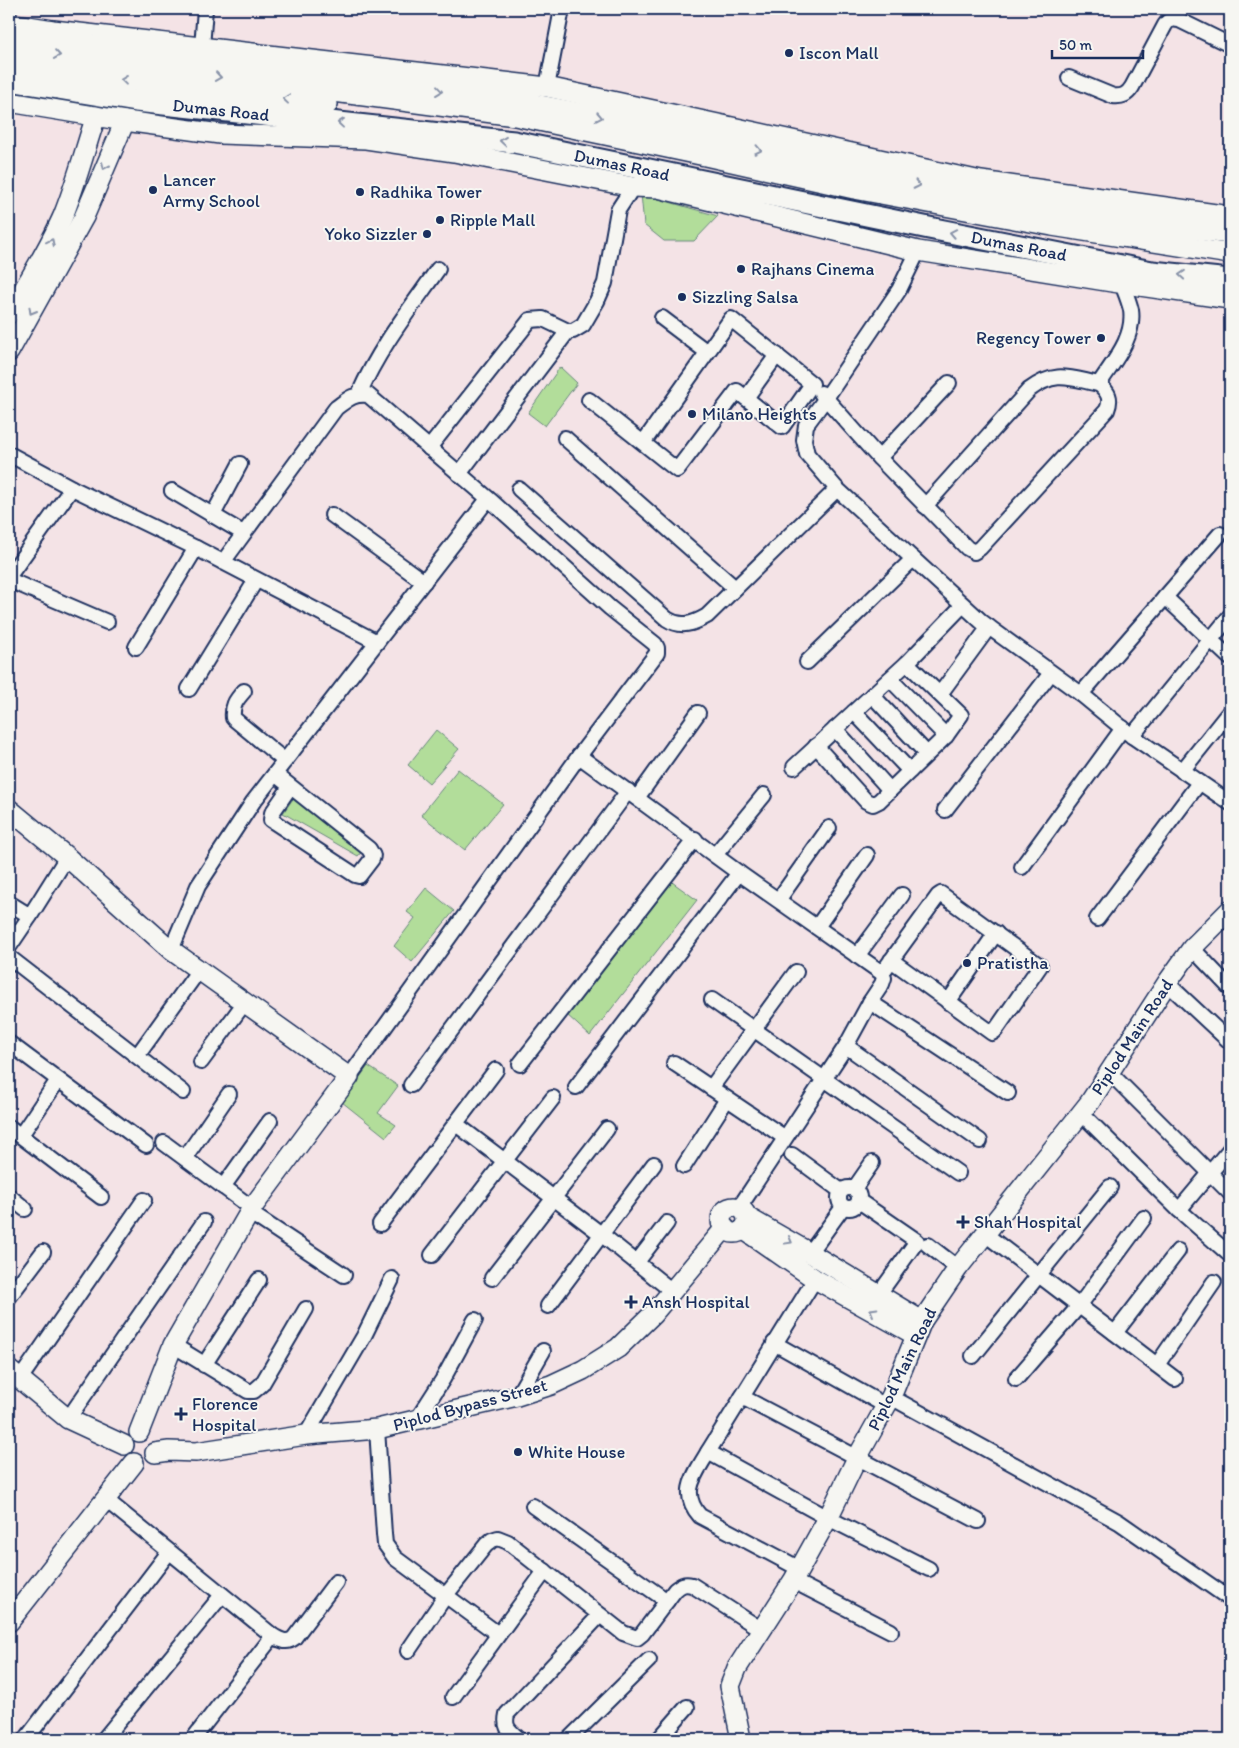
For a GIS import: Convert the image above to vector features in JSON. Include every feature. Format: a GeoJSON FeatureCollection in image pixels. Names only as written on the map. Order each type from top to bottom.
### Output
{"type":"FeatureCollection","features":[{"type":"Feature","properties":{"kind":"main road"},"geometry":{"type":"LineString","coordinates":[[9,35],[514,101],[685,134],[932,188],[1153,224],[1230,233]]}},
{"type":"Feature","properties":{"kind":"main road","name":"Dumas Road"},"geometry":{"type":"LineString","coordinates":[[9,80],[136,101],[514,142],[1152,272],[1230,280]]}},
{"type":"Feature","properties":{"kind":"street"},"geometry":{"type":"LineString","coordinates":[[202,47],[205,9]]}},
{"type":"Feature","properties":{"kind":"street"},"geometry":{"type":"LineString","coordinates":[[547,87],[562,9]]}},
{"type":"Feature","properties":{"kind":"street"},"geometry":{"type":"LineString","coordinates":[[1069,78],[1113,96],[1125,95],[1132,87],[1168,20],[1172,19],[1179,20],[1230,45]]}},
{"type":"Feature","properties":{"kind":"street"},"geometry":{"type":"LineString","coordinates":[[9,23],[547,87],[981,181],[1230,216]]}},
{"type":"Feature","properties":{"kind":"street"},"geometry":{"type":"LineString","coordinates":[[9,49],[515,116],[854,189],[1052,226],[1230,254]]}},
{"type":"Feature","properties":{"kind":"street"},"geometry":{"type":"LineString","coordinates":[[9,65],[217,92],[394,110],[500,125],[890,207],[1095,244],[1230,260]]}},
{"type":"Feature","properties":{"kind":"street"},"geometry":{"type":"LineString","coordinates":[[9,102],[220,134],[366,139],[454,152],[633,187],[658,188],[918,250],[1226,303]]}},
{"type":"Feature","properties":{"kind":"street"},"geometry":{"type":"LineString","coordinates":[[9,314],[48,248],[61,220],[96,116]]}},
{"type":"Feature","properties":{"kind":"street"},"geometry":{"type":"LineString","coordinates":[[9,352],[84,217],[125,121]]}},
{"type":"Feature","properties":{"kind":"street"},"geometry":{"type":"LineString","coordinates":[[429,448],[530,320],[543,319],[568,331],[573,331],[583,325],[605,284],[618,210],[633,187]]}},
{"type":"Feature","properties":{"kind":"street"},"geometry":{"type":"LineString","coordinates":[[918,250],[899,290],[806,425],[804,440],[808,454],[837,488],[989,627],[1081,694],[1128,732],[1230,803]]}},
{"type":"Feature","properties":{"kind":"street"},"geometry":{"type":"LineString","coordinates":[[359,394],[384,345],[438,269]]}},
{"type":"Feature","properties":{"kind":"street"},"geometry":{"type":"LineString","coordinates":[[1099,384],[1126,341],[1131,319],[1131,309],[1122,284]]}},
{"type":"Feature","properties":{"kind":"street"},"geometry":{"type":"LineString","coordinates":[[662,318],[707,352]]}},
{"type":"Feature","properties":{"kind":"street"},"geometry":{"type":"LineString","coordinates":[[643,443],[731,319],[812,384],[925,506],[974,552],[977,551],[1107,410],[1110,399],[1106,390],[1099,384],[1059,377],[1041,381],[1029,390],[925,506]]}},
{"type":"Feature","properties":{"kind":"street"},"geometry":{"type":"LineString","coordinates":[[459,474],[568,331]]}},
{"type":"Feature","properties":{"kind":"street"},"geometry":{"type":"LineString","coordinates":[[746,398],[777,355]]}},
{"type":"Feature","properties":{"kind":"street"},"geometry":{"type":"LineString","coordinates":[[879,458],[948,383]]}},
{"type":"Feature","properties":{"kind":"street"},"geometry":{"type":"LineString","coordinates":[[589,400],[677,470],[737,391],[782,427],[812,384]]}},
{"type":"Feature","properties":{"kind":"street"},"geometry":{"type":"LineString","coordinates":[[140,1432],[173,1345],[250,1210],[349,1077],[578,756],[657,653],[655,644],[610,608],[368,395],[359,394],[336,408],[222,562]]}},
{"type":"Feature","properties":{"kind":"street"},"geometry":{"type":"LineString","coordinates":[[566,438],[735,588]]}},
{"type":"Feature","properties":{"kind":"street"},"geometry":{"type":"LineString","coordinates":[[9,454],[72,488],[196,548],[377,642]]}},
{"type":"Feature","properties":{"kind":"street"},"geometry":{"type":"LineString","coordinates":[[213,515],[240,464]]}},
{"type":"Feature","properties":{"kind":"street"},"geometry":{"type":"LineString","coordinates":[[9,576],[72,488]]}},
{"type":"Feature","properties":{"kind":"street"},"geometry":{"type":"LineString","coordinates":[[518,489],[666,619],[675,625],[683,625],[695,623],[707,616],[837,488]]}},
{"type":"Feature","properties":{"kind":"street"},"geometry":{"type":"LineString","coordinates":[[172,491],[243,533]]}},
{"type":"Feature","properties":{"kind":"street"},"geometry":{"type":"LineString","coordinates":[[170,950],[198,886],[253,802],[488,499]]}},
{"type":"Feature","properties":{"kind":"street"},"geometry":{"type":"LineString","coordinates":[[332,515],[424,582]]}},
{"type":"Feature","properties":{"kind":"street"},"geometry":{"type":"LineString","coordinates":[[1081,694],[1220,534]]}},
{"type":"Feature","properties":{"kind":"street"},"geometry":{"type":"LineString","coordinates":[[136,647],[196,548]]}},
{"type":"Feature","properties":{"kind":"street"},"geometry":{"type":"LineString","coordinates":[[807,662],[914,559]]}},
{"type":"Feature","properties":{"kind":"street"},"geometry":{"type":"LineString","coordinates":[[9,580],[107,622]]}},
{"type":"Feature","properties":{"kind":"street"},"geometry":{"type":"LineString","coordinates":[[189,689],[256,580]]}},
{"type":"Feature","properties":{"kind":"street"},"geometry":{"type":"LineString","coordinates":[[1165,597],[1230,658]]}},
{"type":"Feature","properties":{"kind":"street"},"geometry":{"type":"LineString","coordinates":[[794,767],[907,663],[963,604]]}},
{"type":"Feature","properties":{"kind":"street"},"geometry":{"type":"LineString","coordinates":[[1022,867],[1128,732],[1230,616]]}},
{"type":"Feature","properties":{"kind":"street"},"geometry":{"type":"LineString","coordinates":[[940,694],[989,627]]}},
{"type":"Feature","properties":{"kind":"street"},"geometry":{"type":"LineString","coordinates":[[816,746],[866,800],[873,804],[879,801],[946,736],[960,715],[907,663]]}},
{"type":"Feature","properties":{"kind":"street"},"geometry":{"type":"LineString","coordinates":[[945,810],[1051,673]]}},
{"type":"Feature","properties":{"kind":"street"},"geometry":{"type":"LineString","coordinates":[[890,679],[946,736]]}},
{"type":"Feature","properties":{"kind":"street"},"geometry":{"type":"LineString","coordinates":[[244,692],[236,700],[232,708],[233,718],[284,761]]}},
{"type":"Feature","properties":{"kind":"street"},"geometry":{"type":"LineString","coordinates":[[872,695],[927,754]]}},
{"type":"Feature","properties":{"kind":"street"},"geometry":{"type":"LineString","coordinates":[[1182,770],[1230,711]]}},
{"type":"Feature","properties":{"kind":"street"},"geometry":{"type":"LineString","coordinates":[[854,712],[910,771]]}},
{"type":"Feature","properties":{"kind":"street"},"geometry":{"type":"LineString","coordinates":[[411,1085],[632,795],[698,713]]}},
{"type":"Feature","properties":{"kind":"street"},"geometry":{"type":"LineString","coordinates":[[835,729],[890,790]]}},
{"type":"Feature","properties":{"kind":"street"},"geometry":{"type":"LineString","coordinates":[[578,756],[739,873],[882,973],[884,978],[846,1046],[784,1138],[738,1221]]}},
{"type":"Feature","properties":{"kind":"street"},"geometry":{"type":"LineString","coordinates":[[274,774],[290,786],[372,853],[372,859],[359,876],[355,876],[270,820],[272,813],[290,786]]}},
{"type":"Feature","properties":{"kind":"street"},"geometry":{"type":"LineString","coordinates":[[1098,919],[1199,783]]}},
{"type":"Feature","properties":{"kind":"street"},"geometry":{"type":"LineString","coordinates":[[715,855],[764,794]]}},
{"type":"Feature","properties":{"kind":"street"},"geometry":{"type":"LineString","coordinates":[[9,809],[67,857],[170,950],[349,1077]]}},
{"type":"Feature","properties":{"kind":"street"},"geometry":{"type":"LineString","coordinates":[[778,899],[829,828]]}},
{"type":"Feature","properties":{"kind":"street"},"geometry":{"type":"LineString","coordinates":[[520,1064],[695,840]]}},
{"type":"Feature","properties":{"kind":"street"},"geometry":{"type":"LineString","coordinates":[[817,927],[867,855]]}},
{"type":"Feature","properties":{"kind":"street"},"geometry":{"type":"LineString","coordinates":[[9,947],[67,857]]}},
{"type":"Feature","properties":{"kind":"street"},"geometry":{"type":"LineString","coordinates":[[576,1088],[739,873]]}},
{"type":"Feature","properties":{"kind":"street"},"geometry":{"type":"LineString","coordinates":[[882,973],[891,960],[940,894],[943,894],[1040,966],[996,1031],[991,1032],[891,960]]}},
{"type":"Feature","properties":{"kind":"street"},"geometry":{"type":"LineString","coordinates":[[858,956],[902,895]]}},
{"type":"Feature","properties":{"kind":"street"},"geometry":{"type":"LineString","coordinates":[[9,903],[30,916]]}},
{"type":"Feature","properties":{"kind":"street","name":"Piplod Main Road"},"geometry":{"type":"LineString","coordinates":[[740,1739],[730,1686],[737,1668],[796,1575],[828,1518],[857,1458],[889,1401],[918,1328],[958,1268],[1082,1114],[1167,983],[1192,948],[1230,910]]}},
{"type":"Feature","properties":{"kind":"street"},"geometry":{"type":"LineString","coordinates":[[948,1002],[996,933]]}},
{"type":"Feature","properties":{"kind":"street"},"geometry":{"type":"LineString","coordinates":[[1192,948],[1230,988]]}},
{"type":"Feature","properties":{"kind":"street"},"geometry":{"type":"LineString","coordinates":[[9,957],[183,1092]]}},
{"type":"Feature","properties":{"kind":"street"},"geometry":{"type":"LineString","coordinates":[[137,1056],[199,970]]}},
{"type":"Feature","properties":{"kind":"street"},"geometry":{"type":"LineString","coordinates":[[711,1088],[796,972]]}},
{"type":"Feature","properties":{"kind":"street"},"geometry":{"type":"LineString","coordinates":[[1167,983],[1230,1042]]}},
{"type":"Feature","properties":{"kind":"street"},"geometry":{"type":"LineString","coordinates":[[712,1000],[958,1173]]}},
{"type":"Feature","properties":{"kind":"street"},"geometry":{"type":"LineString","coordinates":[[201,1062],[245,1002]]}},
{"type":"Feature","properties":{"kind":"street"},"geometry":{"type":"LineString","coordinates":[[870,1002],[1008,1092]]}},
{"type":"Feature","properties":{"kind":"street"},"geometry":{"type":"LineString","coordinates":[[9,1043],[146,1145]]}},
{"type":"Feature","properties":{"kind":"street"},"geometry":{"type":"LineString","coordinates":[[846,1046],[980,1141]]}},
{"type":"Feature","properties":{"kind":"street"},"geometry":{"type":"LineString","coordinates":[[674,1063],[784,1138]]}},
{"type":"Feature","properties":{"kind":"street"},"geometry":{"type":"LineString","coordinates":[[380,1224],[496,1070]]}},
{"type":"Feature","properties":{"kind":"street"},"geometry":{"type":"LineString","coordinates":[[1109,1072],[1230,1193]]}},
{"type":"Feature","properties":{"kind":"street"},"geometry":{"type":"LineString","coordinates":[[21,1135],[58,1080]]}},
{"type":"Feature","properties":{"kind":"street"},"geometry":{"type":"LineString","coordinates":[[185,1158],[229,1094]]}},
{"type":"Feature","properties":{"kind":"street"},"geometry":{"type":"LineString","coordinates":[[432,1256],[553,1098]]}},
{"type":"Feature","properties":{"kind":"street"},"geometry":{"type":"LineString","coordinates":[[684,1166],[727,1099]]}},
{"type":"Feature","properties":{"kind":"street"},"geometry":{"type":"LineString","coordinates":[[1082,1114],[1179,1210],[1230,1256]]}},
{"type":"Feature","properties":{"kind":"street"},"geometry":{"type":"LineString","coordinates":[[223,1187],[270,1121]]}},
{"type":"Feature","properties":{"kind":"street"},"geometry":{"type":"LineString","coordinates":[[456,1124],[601,1234],[672,1291]]}},
{"type":"Feature","properties":{"kind":"street"},"geometry":{"type":"LineString","coordinates":[[9,1127],[101,1197]]}},
{"type":"Feature","properties":{"kind":"street"},"geometry":{"type":"LineString","coordinates":[[492,1278],[607,1129]]}},
{"type":"Feature","properties":{"kind":"street"},"geometry":{"type":"LineString","coordinates":[[164,1143],[223,1187],[250,1210],[344,1275]]}},
{"type":"Feature","properties":{"kind":"street"},"geometry":{"type":"LineString","coordinates":[[1179,1210],[1230,1149]]}},
{"type":"Feature","properties":{"kind":"street"},"geometry":{"type":"LineString","coordinates":[[792,1155],[852,1194],[917,1241],[879,1294]]}},
{"type":"Feature","properties":{"kind":"street"},"geometry":{"type":"LineString","coordinates":[[810,1253],[843,1206],[852,1208],[852,1194],[872,1162]]}},
{"type":"Feature","properties":{"kind":"street"},"geometry":{"type":"LineString","coordinates":[[548,1306],[654,1164]]}},
{"type":"Feature","properties":{"kind":"street"},"geometry":{"type":"LineString","coordinates":[[973,1356],[1110,1187]]}},
{"type":"Feature","properties":{"kind":"street"},"geometry":{"type":"LineString","coordinates":[[9,1196],[25,1209]]}},
{"type":"Feature","properties":{"kind":"street"},"geometry":{"type":"LineString","coordinates":[[124,1445],[68,1419],[14,1375],[144,1200]]}},
{"type":"Feature","properties":{"kind":"street"},"geometry":{"type":"LineString","coordinates":[[1016,1379],[1079,1306],[1144,1218]]}},
{"type":"Feature","properties":{"kind":"street"},"geometry":{"type":"LineString","coordinates":[[738,1221],[810,1253],[879,1294],[918,1328]]}},
{"type":"Feature","properties":{"kind":"street"},"geometry":{"type":"LineString","coordinates":[[738,1221],[815,1278],[918,1328]]}},
{"type":"Feature","properties":{"kind":"street","name":"Piplod Bypass Street"},"geometry":{"type":"LineString","coordinates":[[155,1453],[169,1451],[196,1452],[306,1435],[377,1429],[517,1396],[551,1385],[583,1370],[618,1348],[738,1221]]}},
{"type":"Feature","properties":{"kind":"street"},"geometry":{"type":"LineString","coordinates":[[68,1419],[204,1222]]}},
{"type":"Feature","properties":{"kind":"street"},"geometry":{"type":"LineString","coordinates":[[637,1262],[667,1222]]}},
{"type":"Feature","properties":{"kind":"street"},"geometry":{"type":"LineString","coordinates":[[986,1234],[1175,1379]]}},
{"type":"Feature","properties":{"kind":"street"},"geometry":{"type":"LineString","coordinates":[[928,1245],[958,1268]]}},
{"type":"Feature","properties":{"kind":"street"},"geometry":{"type":"LineString","coordinates":[[1115,1333],[1178,1251]]}},
{"type":"Feature","properties":{"kind":"street"},"geometry":{"type":"LineString","coordinates":[[9,1297],[43,1252]]}},
{"type":"Feature","properties":{"kind":"street"},"geometry":{"type":"LineString","coordinates":[[815,1278],[708,1452],[691,1484],[690,1502],[700,1516],[891,1632]]}},
{"type":"Feature","properties":{"kind":"street"},"geometry":{"type":"LineString","coordinates":[[306,1435],[364,1336],[392,1279]]}},
{"type":"Feature","properties":{"kind":"street"},"geometry":{"type":"LineString","coordinates":[[204,1365],[259,1280]]}},
{"type":"Feature","properties":{"kind":"street"},"geometry":{"type":"LineString","coordinates":[[1157,1365],[1214,1282]]}},
{"type":"Feature","properties":{"kind":"street"},"geometry":{"type":"LineString","coordinates":[[173,1345],[248,1391],[254,1391],[262,1384],[306,1309]]}},
{"type":"Feature","properties":{"kind":"street"},"geometry":{"type":"LineString","coordinates":[[416,1421],[443,1379],[475,1320]]}},
{"type":"Feature","properties":{"kind":"street"},"geometry":{"type":"LineString","coordinates":[[774,1343],[1119,1522],[1230,1598]]}},
{"type":"Feature","properties":{"kind":"street"},"geometry":{"type":"LineString","coordinates":[[517,1396],[543,1351]]}},
{"type":"Feature","properties":{"kind":"street"},"geometry":{"type":"LineString","coordinates":[[742,1397],[978,1520]]}},
{"type":"Feature","properties":{"kind":"street"},"geometry":{"type":"LineString","coordinates":[[377,1429],[386,1544],[395,1558],[498,1634]]}},
{"type":"Feature","properties":{"kind":"street"},"geometry":{"type":"LineString","coordinates":[[140,1432],[144,1433],[153,1438],[155,1453],[149,1461],[139,1464],[134,1463],[126,1456],[124,1445],[130,1436],[140,1432]]}},
{"type":"Feature","properties":{"kind":"street"},"geometry":{"type":"LineString","coordinates":[[708,1452],[828,1518],[929,1569]]}},
{"type":"Feature","properties":{"kind":"street"},"geometry":{"type":"LineString","coordinates":[[9,1622],[134,1463]]}},
{"type":"Feature","properties":{"kind":"street"},"geometry":{"type":"LineString","coordinates":[[105,1499],[273,1636],[284,1642],[294,1638],[336,1582]]}},
{"type":"Feature","properties":{"kind":"street"},"geometry":{"type":"LineString","coordinates":[[533,1506],[667,1601]]}},
{"type":"Feature","properties":{"kind":"street"},"geometry":{"type":"LineString","coordinates":[[408,1651],[446,1595],[486,1545],[498,1538],[508,1542],[623,1633],[632,1638],[637,1638],[642,1634],[680,1585],[686,1584],[692,1585],[762,1630]]}},
{"type":"Feature","properties":{"kind":"street"},"geometry":{"type":"LineString","coordinates":[[26,1739],[169,1552]]}},
{"type":"Feature","properties":{"kind":"street"},"geometry":{"type":"LineString","coordinates":[[453,1697],[545,1571]]}},
{"type":"Feature","properties":{"kind":"street"},"geometry":{"type":"LineString","coordinates":[[107,1738],[222,1595]]}},
{"type":"Feature","properties":{"kind":"street"},"geometry":{"type":"LineString","coordinates":[[518,1739],[505,1723],[508,1714],[600,1615]]}},
{"type":"Feature","properties":{"kind":"street"},"geometry":{"type":"LineString","coordinates":[[193,1739],[273,1636]]}},
{"type":"Feature","properties":{"kind":"street"},"geometry":{"type":"LineString","coordinates":[[569,1739],[649,1660]]}},
{"type":"Feature","properties":{"kind":"street"},"geometry":{"type":"LineString","coordinates":[[659,1739],[688,1707]]}},
{"type":"Feature","properties":{"kind":"green space"},"geometry":{"type":"Polygon","coordinates":[[[641,194],[718,216],[694,241],[664,241],[644,225],[641,194]]]}},
{"type":"Feature","properties":{"kind":"green space"},"geometry":{"type":"Polygon","coordinates":[[[560,367],[577,383],[545,426],[528,413],[560,367]]]}},
{"type":"Feature","properties":{"kind":"green space"},"geometry":{"type":"Polygon","coordinates":[[[436,730],[459,749],[429,783],[408,765],[436,730]]]}},
{"type":"Feature","properties":{"kind":"green space"},"geometry":{"type":"Polygon","coordinates":[[[458,769],[503,804],[465,850],[421,815],[458,769]]]}},
{"type":"Feature","properties":{"kind":"green space"},"geometry":{"type":"Polygon","coordinates":[[[295,796],[368,844],[358,856],[283,813],[295,796]]]}},
{"type":"Feature","properties":{"kind":"green space"},"geometry":{"type":"Polygon","coordinates":[[[672,882],[697,900],[590,1036],[566,1014],[672,882]]]}},
{"type":"Feature","properties":{"kind":"green space"},"geometry":{"type":"Polygon","coordinates":[[[426,888],[454,911],[412,962],[394,946],[415,918],[407,912],[426,888]]]}},
{"type":"Feature","properties":{"kind":"green space"},"geometry":{"type":"Polygon","coordinates":[[[368,1066],[398,1086],[378,1113],[396,1125],[386,1137],[342,1102],[368,1066]]]}},
{"type":"Feature","properties":{"kind":"place","name":"Iscon Mall"},"geometry":{"type":"Point","coordinates":[789,53]}},
{"type":"Feature","properties":{"kind":"place","name":"Lancer Army School"},"geometry":{"type":"Point","coordinates":[153,190]}},
{"type":"Feature","properties":{"kind":"place","name":"Radhika Tower"},"geometry":{"type":"Point","coordinates":[360,192]}},
{"type":"Feature","properties":{"kind":"place","name":"Ripple Mall"},"geometry":{"type":"Point","coordinates":[440,220]}},
{"type":"Feature","properties":{"kind":"place","name":"Yoko Sizzler"},"geometry":{"type":"Point","coordinates":[427,234]}},
{"type":"Feature","properties":{"kind":"place","name":"Rajhans Cinema"},"geometry":{"type":"Point","coordinates":[741,269]}},
{"type":"Feature","properties":{"kind":"place","name":"Sizzling Salsa"},"geometry":{"type":"Point","coordinates":[682,297]}},
{"type":"Feature","properties":{"kind":"place","name":"Regency Tower"},"geometry":{"type":"Point","coordinates":[1101,338]}},
{"type":"Feature","properties":{"kind":"place","name":"Milano Heights"},"geometry":{"type":"Point","coordinates":[692,414]}},
{"type":"Feature","properties":{"kind":"place","name":"Pratistha"},"geometry":{"type":"Point","coordinates":[967,963]}},
{"type":"Feature","properties":{"kind":"place","name":"Shah Hospital"},"geometry":{"type":"Point","coordinates":[963,1222]}},
{"type":"Feature","properties":{"kind":"place","name":"Ansh Hospital"},"geometry":{"type":"Point","coordinates":[631,1302]}},
{"type":"Feature","properties":{"kind":"place","name":"Florence Hospital"},"geometry":{"type":"Point","coordinates":[181,1414]}},
{"type":"Feature","properties":{"kind":"place","name":"White House"},"geometry":{"type":"Point","coordinates":[518,1452]}}]}
